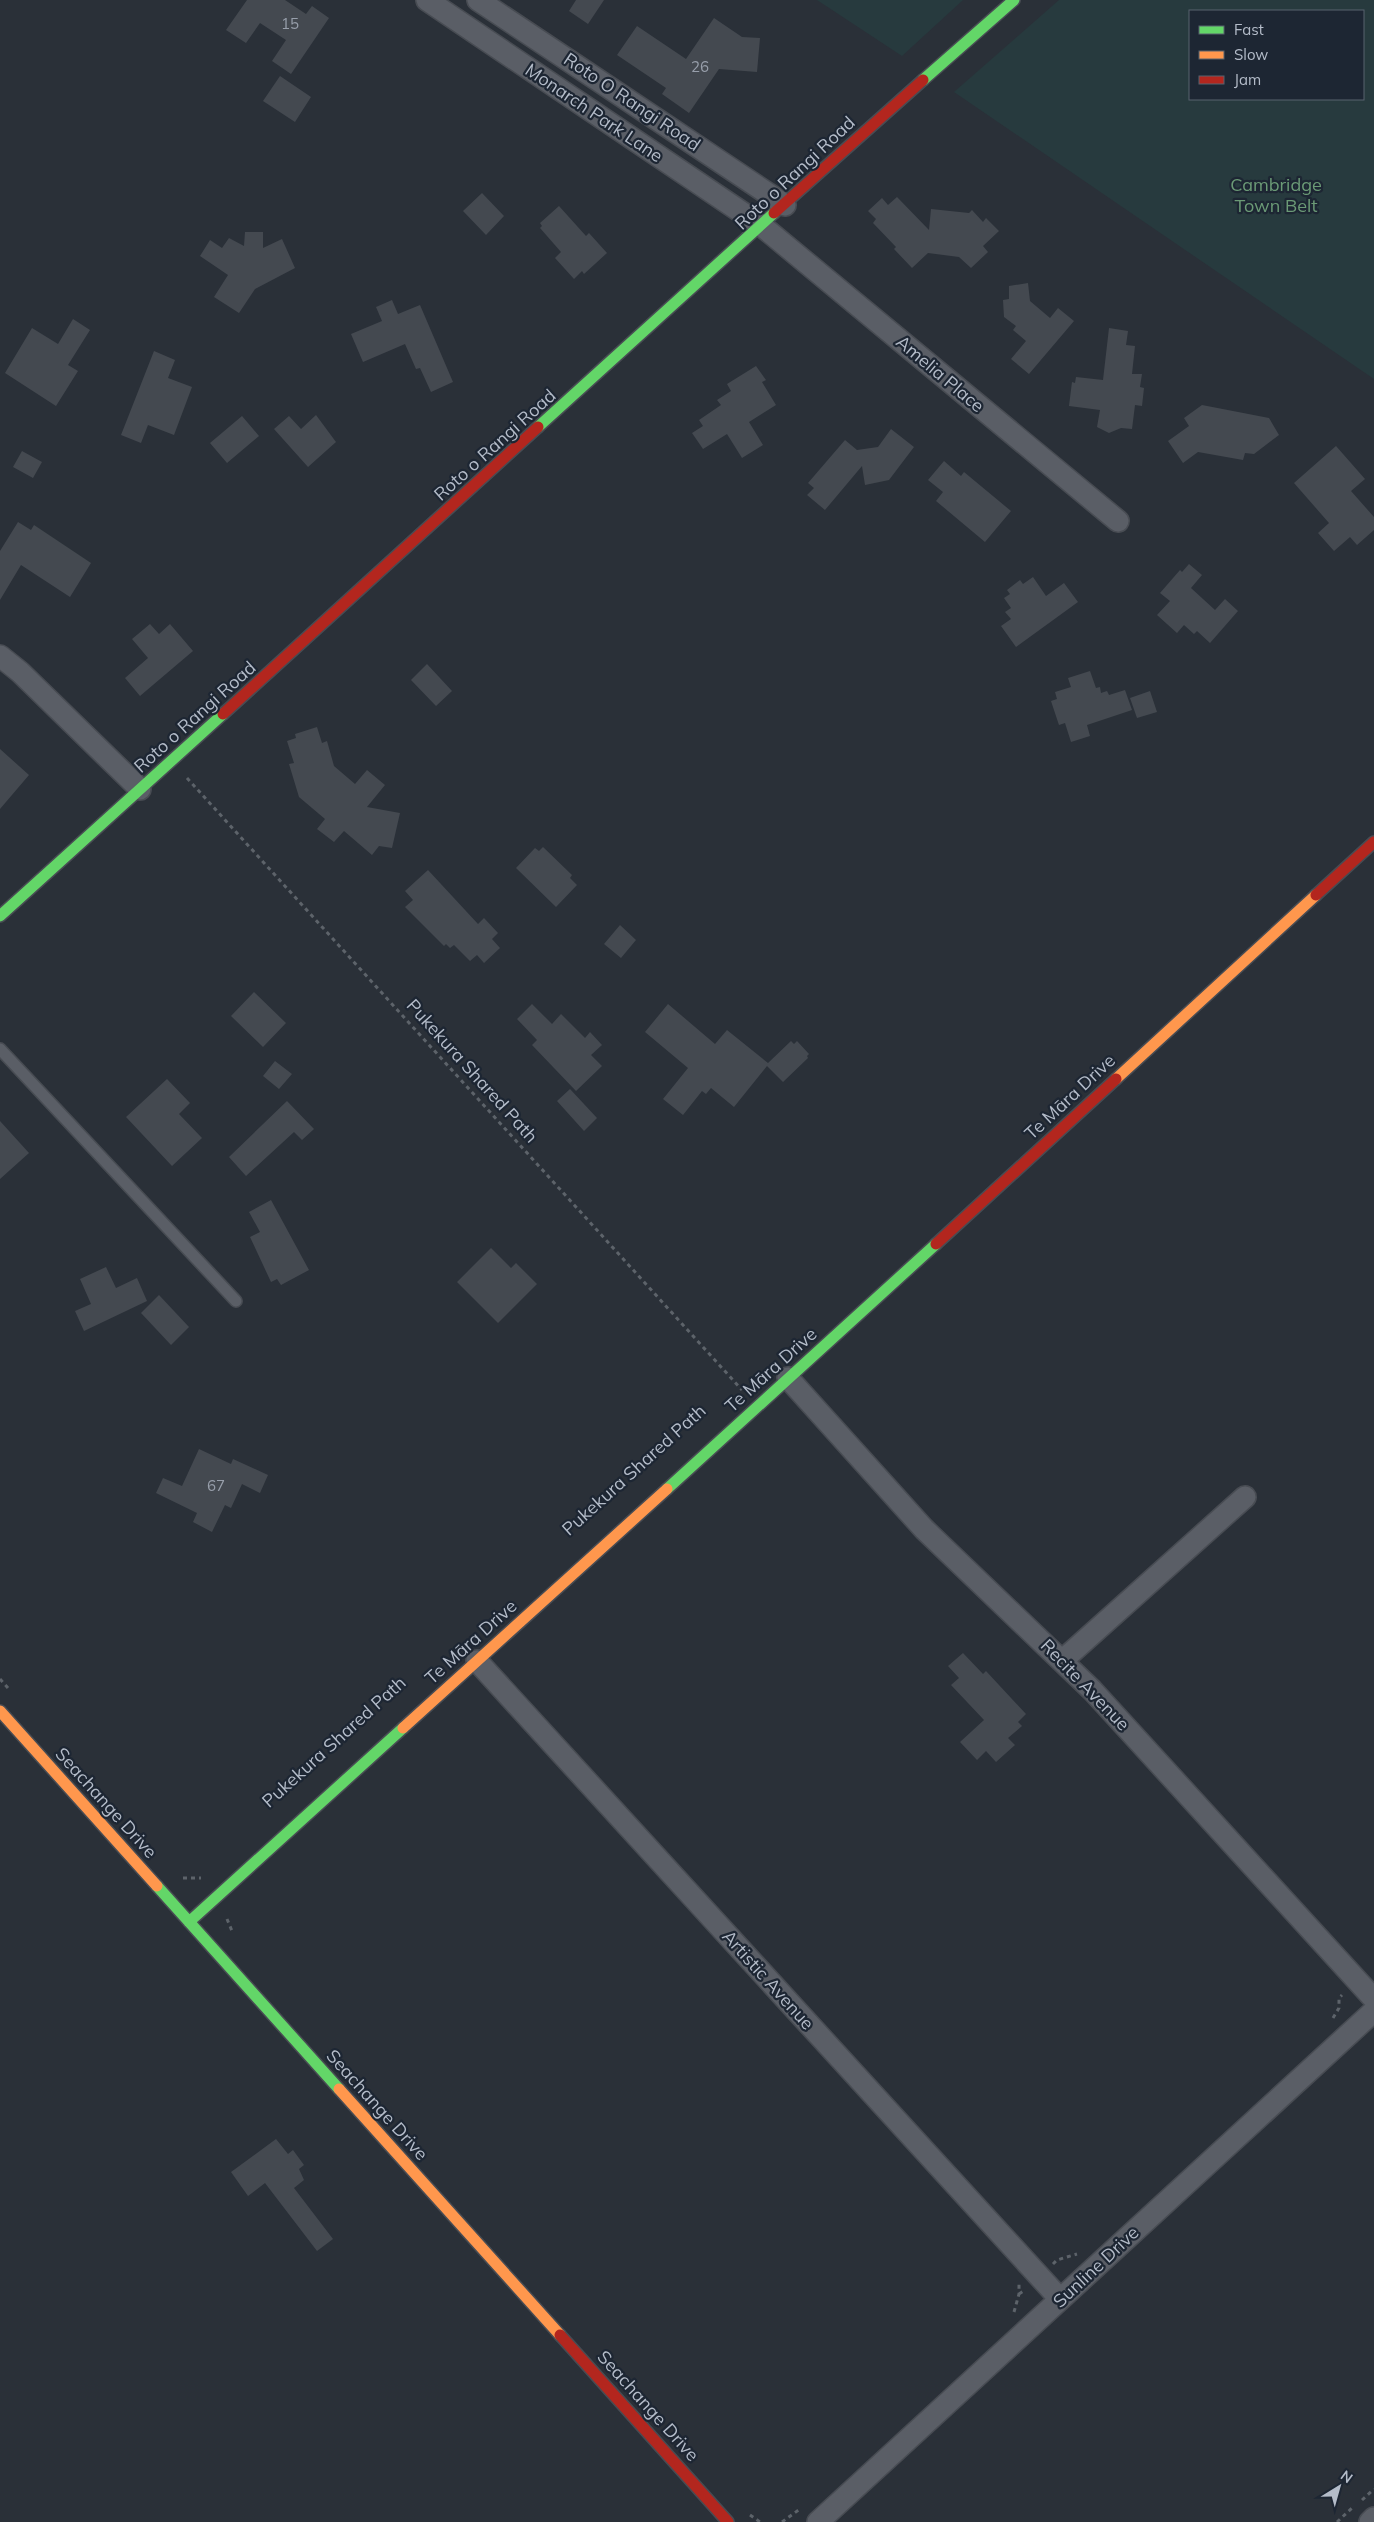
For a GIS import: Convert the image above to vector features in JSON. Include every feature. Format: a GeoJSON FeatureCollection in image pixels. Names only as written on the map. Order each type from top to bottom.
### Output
{"type":"FeatureCollection","features":[{"type":"Feature","properties":{"kind":"street","name":"Monarch Park Lane"},"geometry":{"type":"LineString","coordinates":[[427,0],[762,226]]}},
{"type":"Feature","properties":{"kind":"street","name":"Roto O Rangi Road"},"geometry":{"type":"LineString","coordinates":[[478,0],[785,205]]}},
{"type":"Feature","properties":{"kind":"street","name":"Roto o Rangi Road"},"geometry":{"type":"LineString","coordinates":[[0,916],[1014,0]]}},
{"type":"Feature","properties":{"kind":"street","name":"Amelia Place"},"geometry":{"type":"LineString","coordinates":[[762,226],[1118,521]]}},
{"type":"Feature","properties":{"kind":"street"},"geometry":{"type":"LineString","coordinates":[[0,656],[20,672],[140,789]]}},
{"type":"Feature","properties":{"kind":"street","name":"Te Māra Drive"},"geometry":{"type":"LineString","coordinates":[[189,1922],[1374,842]]}},
{"type":"Feature","properties":{"kind":"street","name":"Recite Avenue"},"geometry":{"type":"LineString","coordinates":[[788,1378],[924,1529],[1062,1660],[1374,1999]]}},
{"type":"Feature","properties":{"kind":"street"},"geometry":{"type":"LineString","coordinates":[[1062,1660],[1245,1497]]}},
{"type":"Feature","properties":{"kind":"street","name":"Artistic Avenue"},"geometry":{"type":"LineString","coordinates":[[477,1661],[1060,2300]]}},
{"type":"Feature","properties":{"kind":"street","name":"Seachange Drive"},"geometry":{"type":"LineString","coordinates":[[0,1711],[728,2522]]}},
{"type":"Feature","properties":{"kind":"street","name":"Sunline Drive"},"geometry":{"type":"LineString","coordinates":[[818,2522],[1374,2011]]}},
{"type":"Feature","properties":{"kind":"street"},"geometry":{"type":"LineString","coordinates":[[1370,2522],[1374,2518]]}},
{"type":"Feature","properties":{"kind":"lane"},"geometry":{"type":"LineString","coordinates":[[0,1049],[236,1301]]}},
{"type":"Feature","properties":{"kind":"path","name":"Pukekura Shared Path"},"geometry":{"type":"LineString","coordinates":[[180,770],[743,1390]]}},
{"type":"Feature","properties":{"kind":"path"},"geometry":{"type":"LineString","coordinates":[[735,1397],[750,1384]]}},
{"type":"Feature","properties":{"kind":"path"},"geometry":{"type":"LineString","coordinates":[[0,1679],[13,1694]]}},
{"type":"Feature","properties":{"kind":"path"},"geometry":{"type":"LineString","coordinates":[[177,1875],[190,1879],[204,1877]]}},
{"type":"Feature","properties":{"kind":"green space"},"geometry":{"type":"Polygon","coordinates":[[[817,0],[963,0],[902,56],[817,0]]]}},
{"type":"Feature","properties":{"kind":"green space","name":"Cambridge Town Belt"},"geometry":{"type":"Polygon","coordinates":[[[1059,0],[1374,0],[1374,379],[954,92],[1059,0]]]}},
{"type":"Feature","properties":{"kind":"building"},"geometry":{"type":"Polygon","coordinates":[[[247,0],[285,0],[306,14],[312,6],[329,18],[291,74],[272,61],[286,40],[260,23],[246,43],[226,30],[247,0]]]}},
{"type":"Feature","properties":{"kind":"building"},"geometry":{"type":"Polygon","coordinates":[[[576,0],[604,0],[588,24],[569,11],[576,0]]]}},
{"type":"Feature","properties":{"kind":"building"},"geometry":{"type":"Polygon","coordinates":[[[714,18],[742,37],[760,38],[757,72],[719,69],[689,113],[662,94],[666,88],[617,55],[637,26],[686,59],[714,18]]]}},
{"type":"Feature","properties":{"kind":"building"},"geometry":{"type":"Polygon","coordinates":[[[280,76],[311,97],[295,122],[263,101],[280,76]]]}},
{"type":"Feature","properties":{"kind":"building"},"geometry":{"type":"Polygon","coordinates":[[[482,193],[504,216],[486,235],[463,211],[482,193]]]}},
{"type":"Feature","properties":{"kind":"building"},"geometry":{"type":"Polygon","coordinates":[[[897,197],[929,230],[931,209],[969,213],[972,210],[983,222],[986,218],[999,231],[983,246],[988,252],[971,268],[959,257],[928,253],[912,268],[894,249],[896,247],[873,223],[876,219],[868,211],[882,198],[888,205],[897,197]]]}},
{"type":"Feature","properties":{"kind":"building"},"geometry":{"type":"Polygon","coordinates":[[[559,206],[586,236],[589,233],[607,253],[584,274],[582,271],[574,279],[555,258],[561,252],[540,228],[542,226],[540,223],[559,206]]]}},
{"type":"Feature","properties":{"kind":"building"},"geometry":{"type":"Polygon","coordinates":[[[245,232],[263,232],[263,248],[282,239],[295,268],[255,289],[239,313],[214,297],[228,275],[200,256],[210,240],[222,248],[229,238],[244,246],[245,232]]]}},
{"type":"Feature","properties":{"kind":"building"},"geometry":{"type":"Polygon","coordinates":[[[1028,283],[1030,301],[1050,318],[1058,308],[1074,321],[1029,374],[1011,359],[1026,341],[1013,330],[1016,326],[1004,317],[1003,300],[1009,299],[1009,286],[1028,283]]]}},
{"type":"Feature","properties":{"kind":"building"},"geometry":{"type":"Polygon","coordinates":[[[392,300],[398,314],[420,305],[453,382],[431,392],[420,368],[416,369],[405,344],[363,362],[351,334],[382,321],[376,307],[392,300]]]}},
{"type":"Feature","properties":{"kind":"building"},"geometry":{"type":"Polygon","coordinates":[[[73,319],[90,330],[68,365],[78,371],[56,406],[5,373],[32,328],[58,344],[73,319]]]}},
{"type":"Feature","properties":{"kind":"building"},"geometry":{"type":"Polygon","coordinates":[[[1109,328],[1128,331],[1126,345],[1135,346],[1132,374],[1142,374],[1140,387],[1144,388],[1142,406],[1135,405],[1132,429],[1121,428],[1109,433],[1097,427],[1100,410],[1069,406],[1072,382],[1075,383],[1076,377],[1103,380],[1109,328]]]}},
{"type":"Feature","properties":{"kind":"building"},"geometry":{"type":"Polygon","coordinates":[[[154,351],[175,360],[168,378],[192,387],[174,435],[148,425],[141,443],[121,435],[154,351]]]}},
{"type":"Feature","properties":{"kind":"building"},"geometry":{"type":"Polygon","coordinates":[[[756,366],[766,380],[762,382],[776,405],[749,422],[763,445],[742,458],[727,434],[703,449],[692,433],[703,426],[699,420],[721,405],[717,400],[731,391],[727,384],[756,366]]]}},
{"type":"Feature","properties":{"kind":"building"},"geometry":{"type":"Polygon","coordinates":[[[1202,405],[1269,418],[1279,435],[1254,454],[1245,453],[1243,460],[1198,452],[1183,463],[1168,441],[1189,426],[1184,418],[1202,405]]]}},
{"type":"Feature","properties":{"kind":"building"},"geometry":{"type":"Polygon","coordinates":[[[316,415],[336,442],[308,467],[274,429],[289,416],[301,429],[316,415]]]}},
{"type":"Feature","properties":{"kind":"building"},"geometry":{"type":"Polygon","coordinates":[[[242,416],[259,436],[227,463],[210,443],[242,416]]]}},
{"type":"Feature","properties":{"kind":"building"},"geometry":{"type":"Polygon","coordinates":[[[891,429],[914,447],[889,480],[865,485],[862,466],[825,510],[807,495],[814,488],[808,483],[845,440],[857,450],[878,447],[891,429]]]}},
{"type":"Feature","properties":{"kind":"building"},"geometry":{"type":"Polygon","coordinates":[[[1336,446],[1365,479],[1351,491],[1374,517],[1374,530],[1357,545],[1350,537],[1334,551],[1318,533],[1329,523],[1294,483],[1336,446]]]}},
{"type":"Feature","properties":{"kind":"building"},"geometry":{"type":"Polygon","coordinates":[[[22,451],[42,462],[33,478],[13,467],[22,451]]]}},
{"type":"Feature","properties":{"kind":"building"},"geometry":{"type":"Polygon","coordinates":[[[944,461],[961,476],[964,472],[1011,511],[985,542],[936,501],[943,492],[928,480],[944,461]]]}},
{"type":"Feature","properties":{"kind":"building"},"geometry":{"type":"Polygon","coordinates":[[[18,522],[31,530],[34,525],[91,563],[70,597],[21,565],[0,600],[0,551],[18,522]]]}},
{"type":"Feature","properties":{"kind":"building"},"geometry":{"type":"Polygon","coordinates":[[[1189,564],[1202,575],[1191,588],[1215,610],[1225,599],[1238,611],[1210,643],[1197,631],[1194,634],[1184,625],[1177,633],[1157,615],[1170,601],[1160,593],[1180,570],[1182,572],[1189,564]]]}},
{"type":"Feature","properties":{"kind":"building"},"geometry":{"type":"Polygon","coordinates":[[[1033,577],[1046,596],[1064,583],[1078,602],[1016,647],[1001,626],[1011,619],[1005,612],[1011,608],[1004,598],[1010,594],[1007,590],[1020,580],[1023,584],[1033,577]]]}},
{"type":"Feature","properties":{"kind":"building"},"geometry":{"type":"Polygon","coordinates":[[[150,624],[159,634],[170,624],[193,651],[140,696],[125,678],[148,658],[132,639],[150,624]]]}},
{"type":"Feature","properties":{"kind":"building"},"geometry":{"type":"Polygon","coordinates":[[[427,664],[452,691],[436,706],[411,680],[427,664]]]}},
{"type":"Feature","properties":{"kind":"building"},"geometry":{"type":"Polygon","coordinates":[[[1090,671],[1096,688],[1100,687],[1101,693],[1107,691],[1109,695],[1125,690],[1132,710],[1087,725],[1090,736],[1071,742],[1065,723],[1059,725],[1051,701],[1057,699],[1055,692],[1071,687],[1068,678],[1090,671]]]}},
{"type":"Feature","properties":{"kind":"building"},"geometry":{"type":"Polygon","coordinates":[[[1150,691],[1157,712],[1137,718],[1130,698],[1150,691]]]}},
{"type":"Feature","properties":{"kind":"building"},"geometry":{"type":"Polygon","coordinates":[[[317,727],[322,743],[327,741],[334,766],[355,784],[367,770],[385,785],[367,807],[400,813],[392,848],[379,846],[372,855],[344,831],[334,842],[317,829],[325,819],[299,797],[289,764],[294,763],[287,741],[296,738],[295,734],[317,727]]]}},
{"type":"Feature","properties":{"kind":"building"},"geometry":{"type":"Polygon","coordinates":[[[0,749],[29,775],[0,809],[0,749]]]}},
{"type":"Feature","properties":{"kind":"building"},"geometry":{"type":"Polygon","coordinates":[[[543,847],[572,875],[570,878],[577,885],[556,907],[516,868],[535,848],[539,851],[543,847]]]}},
{"type":"Feature","properties":{"kind":"building"},"geometry":{"type":"Polygon","coordinates":[[[428,870],[478,924],[484,918],[498,933],[492,939],[500,948],[484,963],[477,955],[470,961],[454,945],[450,948],[446,944],[444,946],[405,907],[413,900],[405,891],[428,870]]]}},
{"type":"Feature","properties":{"kind":"building"},"geometry":{"type":"Polygon","coordinates":[[[620,925],[636,940],[621,958],[604,944],[620,925]]]}},
{"type":"Feature","properties":{"kind":"building"},"geometry":{"type":"Polygon","coordinates":[[[254,992],[286,1023],[263,1047],[231,1016],[254,992]]]}},
{"type":"Feature","properties":{"kind":"building"},"geometry":{"type":"Polygon","coordinates":[[[532,1004],[552,1024],[561,1014],[585,1038],[590,1032],[602,1045],[591,1055],[602,1066],[576,1091],[532,1045],[537,1040],[517,1019],[532,1004]]]}},
{"type":"Feature","properties":{"kind":"building"},"geometry":{"type":"Polygon","coordinates":[[[668,1004],[715,1044],[727,1030],[768,1063],[791,1041],[794,1044],[797,1041],[809,1054],[808,1058],[783,1082],[767,1066],[734,1107],[711,1088],[706,1094],[702,1091],[683,1115],[663,1099],[688,1068],[645,1032],[668,1004]]]}},
{"type":"Feature","properties":{"kind":"building"},"geometry":{"type":"Polygon","coordinates":[[[275,1061],[292,1074],[279,1089],[263,1076],[275,1061]]]}},
{"type":"Feature","properties":{"kind":"building"},"geometry":{"type":"Polygon","coordinates":[[[167,1079],[190,1103],[179,1114],[202,1138],[172,1166],[126,1117],[167,1079]]]}},
{"type":"Feature","properties":{"kind":"building"},"geometry":{"type":"Polygon","coordinates":[[[570,1089],[597,1118],[584,1131],[557,1101],[570,1089]]]}},
{"type":"Feature","properties":{"kind":"building"},"geometry":{"type":"Polygon","coordinates":[[[287,1101],[314,1129],[302,1140],[294,1132],[246,1176],[229,1157],[287,1101]]]}},
{"type":"Feature","properties":{"kind":"building"},"geometry":{"type":"Polygon","coordinates":[[[0,1121],[29,1153],[0,1179],[0,1121]]]}},
{"type":"Feature","properties":{"kind":"building"},"geometry":{"type":"Polygon","coordinates":[[[271,1200],[309,1270],[281,1285],[277,1279],[271,1282],[250,1237],[260,1232],[249,1212],[271,1200]]]}},
{"type":"Feature","properties":{"kind":"building"},"geometry":{"type":"Polygon","coordinates":[[[491,1248],[511,1268],[516,1263],[537,1284],[498,1323],[457,1282],[491,1248]]]}},
{"type":"Feature","properties":{"kind":"building"},"geometry":{"type":"Polygon","coordinates":[[[106,1267],[116,1288],[137,1278],[147,1301],[84,1331],[75,1311],[91,1304],[80,1279],[106,1267]]]}},
{"type":"Feature","properties":{"kind":"building"},"geometry":{"type":"Polygon","coordinates":[[[159,1295],[189,1327],[171,1345],[141,1313],[159,1295]]]}},
{"type":"Feature","properties":{"kind":"building"},"geometry":{"type":"Polygon","coordinates":[[[199,1449],[231,1464],[233,1459],[268,1475],[260,1493],[242,1484],[231,1508],[225,1505],[212,1532],[193,1522],[197,1513],[156,1493],[163,1478],[182,1486],[199,1449]]]}},
{"type":"Feature","properties":{"kind":"building"},"geometry":{"type":"Polygon","coordinates":[[[963,1653],[983,1674],[986,1671],[1026,1714],[1018,1722],[1022,1726],[1008,1738],[1015,1745],[996,1762],[986,1751],[977,1760],[960,1742],[984,1720],[951,1685],[959,1678],[948,1666],[963,1653]]]}},
{"type":"Feature","properties":{"kind":"building"},"geometry":{"type":"Polygon","coordinates":[[[276,2139],[288,2154],[293,2150],[304,2165],[299,2169],[304,2180],[294,2188],[333,2239],[317,2251],[265,2183],[248,2196],[231,2172],[276,2139]]]}},
{"type":"Feature","properties":{"kind":"traffic: fast"},"geometry":{"type":"LineString","coordinates":[[923,80],[1014,0]]}},
{"type":"Feature","properties":{"kind":"traffic: fast"},"geometry":{"type":"LineString","coordinates":[[538,427],[774,213]]}},
{"type":"Feature","properties":{"kind":"traffic: fast"},"geometry":{"type":"LineString","coordinates":[[0,916],[223,714]]}},
{"type":"Feature","properties":{"kind":"traffic: fast"},"geometry":{"type":"LineString","coordinates":[[667,1489],[936,1244]]}},
{"type":"Feature","properties":{"kind":"traffic: fast"},"geometry":{"type":"LineString","coordinates":[[189,1922],[403,1728]]}},
{"type":"Feature","properties":{"kind":"traffic: fast"},"geometry":{"type":"LineString","coordinates":[[157,1886],[339,2089]]}},
{"type":"Feature","properties":{"kind":"traffic: slow"},"geometry":{"type":"LineString","coordinates":[[1116,1079],[1316,895]]}},
{"type":"Feature","properties":{"kind":"traffic: slow"},"geometry":{"type":"LineString","coordinates":[[403,1728],[667,1489]]}},
{"type":"Feature","properties":{"kind":"traffic: slow"},"geometry":{"type":"LineString","coordinates":[[0,1711],[157,1886]]}},
{"type":"Feature","properties":{"kind":"traffic: slow"},"geometry":{"type":"LineString","coordinates":[[339,2089],[560,2335]]}},
{"type":"Feature","properties":{"kind":"traffic: jam"},"geometry":{"type":"LineString","coordinates":[[774,213],[923,80]]}},
{"type":"Feature","properties":{"kind":"traffic: jam"},"geometry":{"type":"LineString","coordinates":[[223,714],[538,427]]}},
{"type":"Feature","properties":{"kind":"traffic: jam"},"geometry":{"type":"LineString","coordinates":[[1316,895],[1374,842]]}},
{"type":"Feature","properties":{"kind":"traffic: jam"},"geometry":{"type":"LineString","coordinates":[[936,1244],[1116,1079]]}},
{"type":"Feature","properties":{"kind":"traffic: jam"},"geometry":{"type":"LineString","coordinates":[[560,2335],[728,2522]]}}]}
